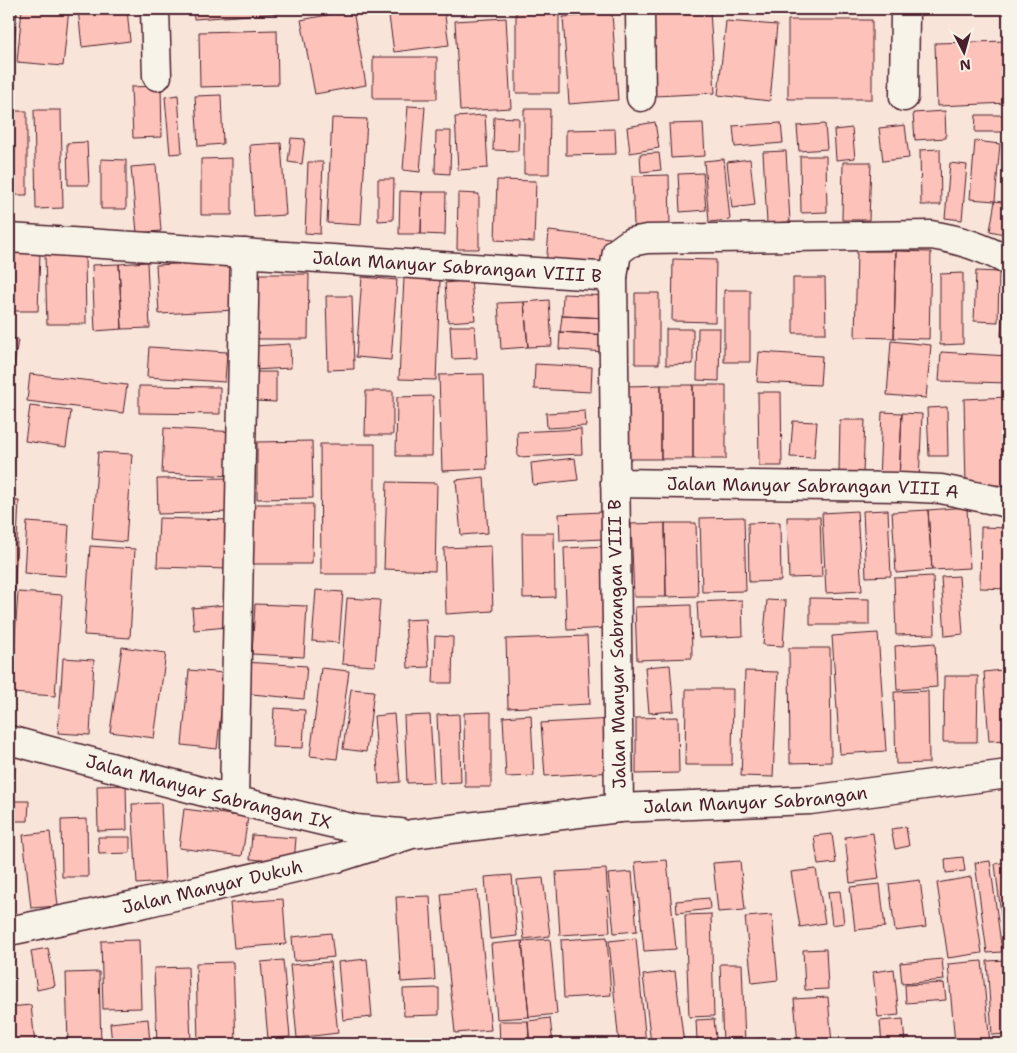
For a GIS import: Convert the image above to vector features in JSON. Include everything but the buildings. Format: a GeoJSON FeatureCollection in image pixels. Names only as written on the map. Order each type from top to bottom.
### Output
{"type":"FeatureCollection","features":[{"type":"Feature","properties":{"kind":"street"},"geometry":{"type":"LineString","coordinates":[[155,9],[158,76]]}},
{"type":"Feature","properties":{"kind":"street"},"geometry":{"type":"LineString","coordinates":[[640,9],[641,97]]}},
{"type":"Feature","properties":{"kind":"street"},"geometry":{"type":"LineString","coordinates":[[904,97],[905,9]]}},
{"type":"Feature","properties":{"kind":"street"},"geometry":{"type":"LineString","coordinates":[[613,277],[617,252],[631,242],[647,240],[931,235],[945,237],[988,251],[1008,261]]}},
{"type":"Feature","properties":{"kind":"street","name":"Jalan Manyar Sabrangan VIII B"},"geometry":{"type":"LineString","coordinates":[[9,238],[613,277],[619,808]]}},
{"type":"Feature","properties":{"kind":"street"},"geometry":{"type":"LineString","coordinates":[[234,800],[245,253]]}},
{"type":"Feature","properties":{"kind":"street","name":"Jalan Manyar Sabrangan VIII A"},"geometry":{"type":"LineString","coordinates":[[615,483],[899,487],[941,490],[1008,503]]}},
{"type":"Feature","properties":{"kind":"street","name":"Jalan Manyar Sabrangan IX"},"geometry":{"type":"LineString","coordinates":[[9,740],[234,800],[356,829],[412,834]]}},
{"type":"Feature","properties":{"kind":"street","name":"Jalan Manyar Sabrangan"},"geometry":{"type":"LineString","coordinates":[[412,834],[619,808],[810,800],[1008,774]]}},
{"type":"Feature","properties":{"kind":"street","name":"Jalan Manyar Dukuh"},"geometry":{"type":"LineString","coordinates":[[9,931],[140,904],[337,858],[412,834]]}}]}
